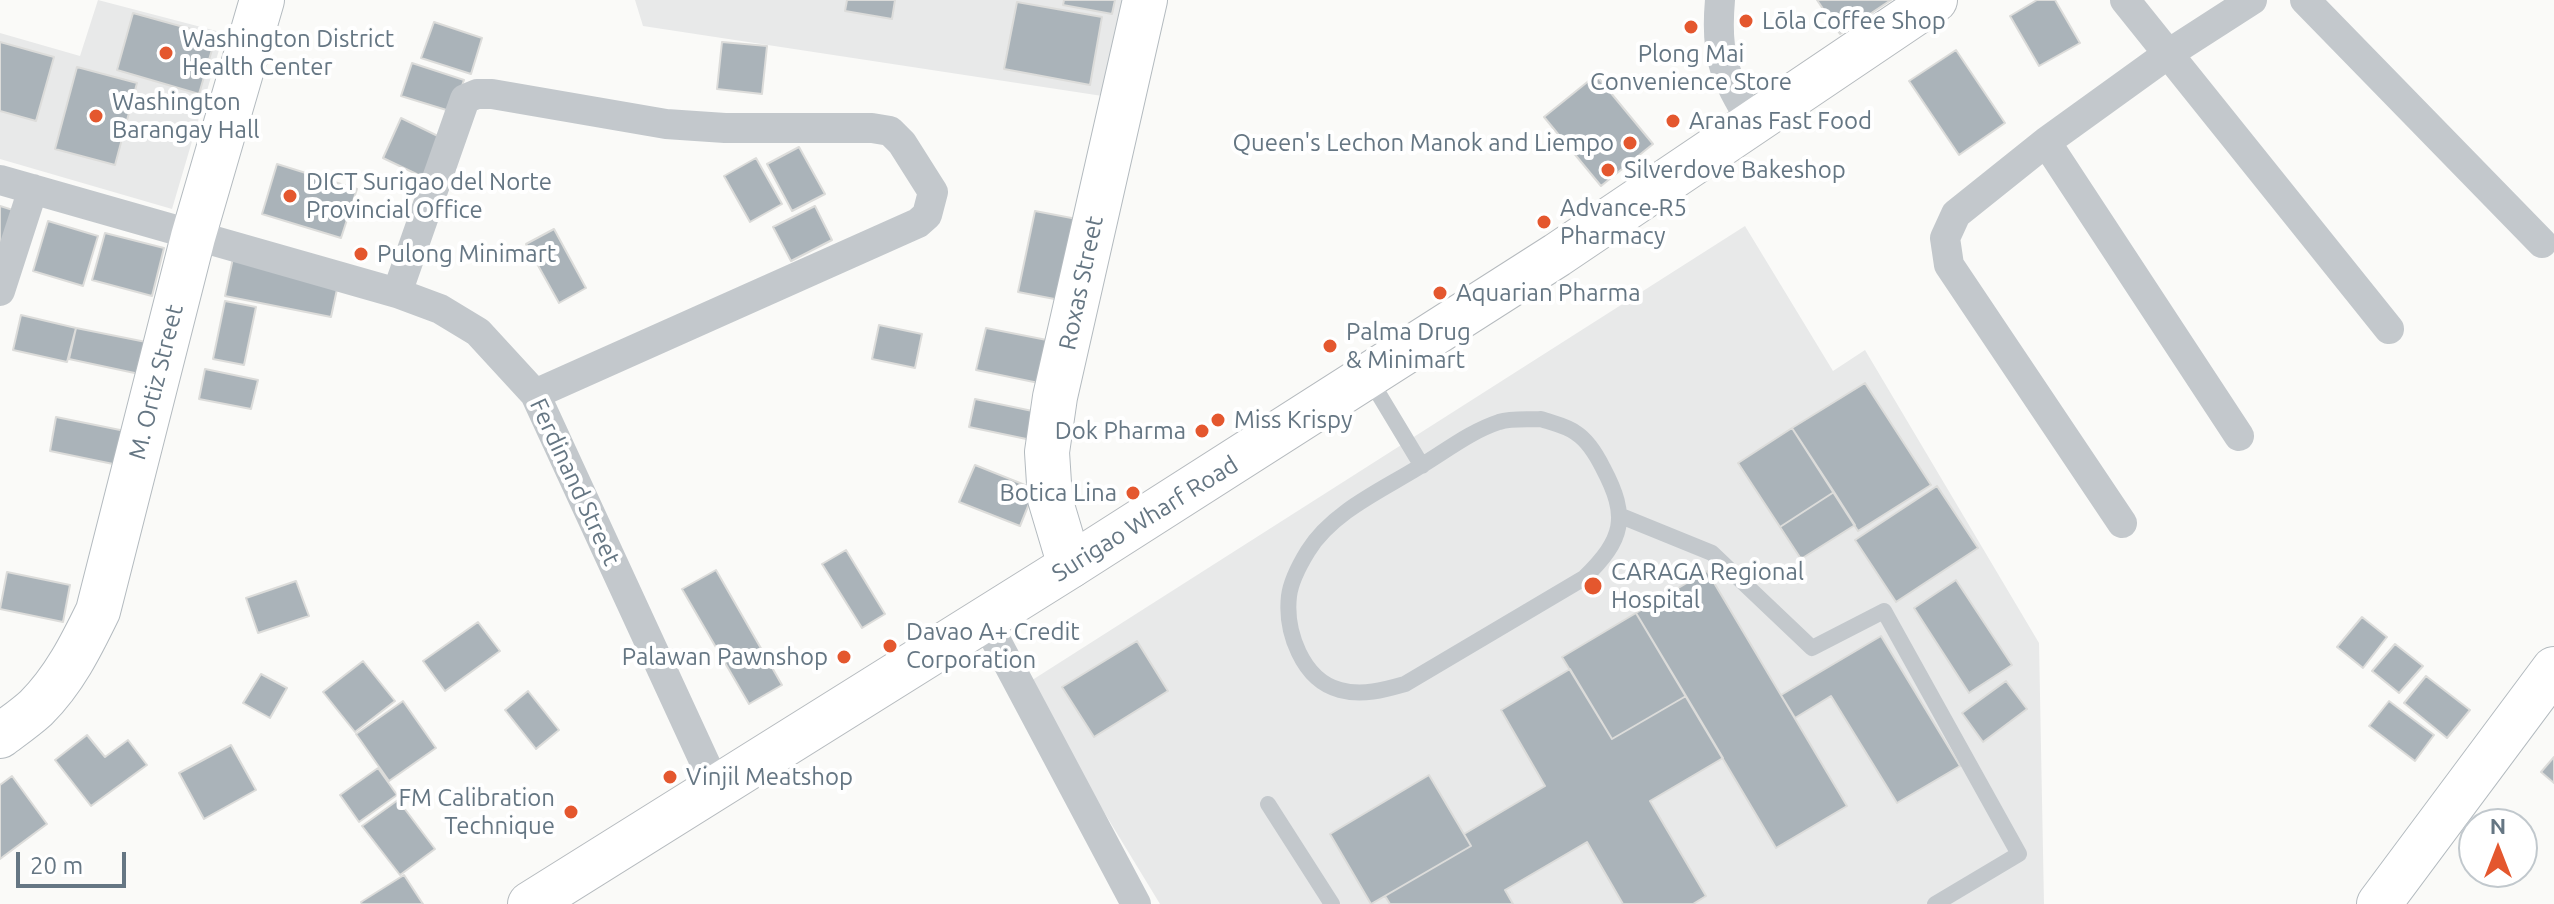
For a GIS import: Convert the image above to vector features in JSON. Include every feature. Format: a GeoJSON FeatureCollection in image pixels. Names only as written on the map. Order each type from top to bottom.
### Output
{"type":"FeatureCollection","features":[{"type":"Feature","properties":{"kind":"main road","name":"M. Ortiz Street"},"geometry":{"type":"LineString","coordinates":[[0,736],[35,709],[57,682],[79,650],[98,611],[193,237],[262,0]]}},
{"type":"Feature","properties":{"kind":"main road","name":"Roxas Street"},"geometry":{"type":"LineString","coordinates":[[1070,566],[1050,499],[1047,452],[1055,397],[1145,0]]}},
{"type":"Feature","properties":{"kind":"main road","name":"Surigao Wharf Road"},"geometry":{"type":"LineString","coordinates":[[530,904],[985,620],[1557,255],[1935,0]]}},
{"type":"Feature","properties":{"kind":"main road"},"geometry":{"type":"LineString","coordinates":[[2379,904],[2554,669]]}},
{"type":"Feature","properties":{"kind":"street"},"geometry":{"type":"LineString","coordinates":[[1720,0],[1717,32],[1720,55],[1729,82],[1752,122]]}},
{"type":"Feature","properties":{"kind":"street"},"geometry":{"type":"LineString","coordinates":[[2125,0],[2389,329]]}},
{"type":"Feature","properties":{"kind":"street"},"geometry":{"type":"LineString","coordinates":[[2122,523],[1949,265],[1945,238],[1956,214],[2046,142],[2168,54],[2252,0]]}},
{"type":"Feature","properties":{"kind":"street"},"geometry":{"type":"LineString","coordinates":[[2305,0],[2542,243]]}},
{"type":"Feature","properties":{"kind":"street"},"geometry":{"type":"LineString","coordinates":[[397,293],[465,99],[477,94],[666,124],[725,128],[872,128],[890,131],[902,143],[933,192],[927,215],[918,223],[535,394]]}},
{"type":"Feature","properties":{"kind":"street"},"geometry":{"type":"LineString","coordinates":[[2046,142],[2239,436]]}},
{"type":"Feature","properties":{"kind":"street","name":"Ferdinand Street"},"geometry":{"type":"LineString","coordinates":[[0,180],[397,293],[440,309],[478,332],[535,394],[717,789]]}},
{"type":"Feature","properties":{"kind":"street"},"geometry":{"type":"LineString","coordinates":[[0,291],[33,189]]}},
{"type":"Feature","properties":{"kind":"street"},"geometry":{"type":"LineString","coordinates":[[985,620],[1136,904]]}},
{"type":"Feature","properties":{"kind":"lane"},"geometry":{"type":"LineString","coordinates":[[1368,376],[1422,466]]}},
{"type":"Feature","properties":{"kind":"lane"},"geometry":{"type":"LineString","coordinates":[[1541,419],[1576,433],[1597,457],[1613,488],[1621,516],[1614,541],[1603,560],[1584,578],[1405,684],[1376,693],[1341,691],[1322,683],[1305,664],[1293,638],[1289,594],[1309,548],[1326,529],[1362,502],[1469,434],[1502,421],[1541,419]]}},
{"type":"Feature","properties":{"kind":"lane"},"geometry":{"type":"LineString","coordinates":[[1621,516],[1712,553],[1812,648],[1884,611],[2019,854],[1935,904]]}},
{"type":"Feature","properties":{"kind":"lane"},"geometry":{"type":"LineString","coordinates":[[1268,804],[1332,904]]}},
{"type":"Feature","properties":{"kind":"shaded area"},"geometry":{"type":"Polygon","coordinates":[[[98,0],[224,33],[172,209],[0,159],[0,33],[80,56],[98,0]]]}},
{"type":"Feature","properties":{"kind":"shaded area"},"geometry":{"type":"Polygon","coordinates":[[[635,0],[1129,0],[1109,97],[643,26],[635,0]]]}},
{"type":"Feature","properties":{"kind":"shaded area","name":"CARAGA Regional Hospital"},"geometry":{"type":"Polygon","coordinates":[[[1745,226],[1833,371],[1865,350],[2039,643],[2044,904],[1160,904],[1026,684],[1745,226]]]}},
{"type":"Feature","properties":{"kind":"building"},"geometry":{"type":"Polygon","coordinates":[[[847,0],[895,0],[892,19],[845,11],[847,0]]]}},
{"type":"Feature","properties":{"kind":"building"},"geometry":{"type":"Polygon","coordinates":[[[1064,0],[1115,0],[1112,14],[1063,5],[1064,0]]]}},
{"type":"Feature","properties":{"kind":"building"},"geometry":{"type":"Polygon","coordinates":[[[1817,0],[1891,0],[1840,34],[1817,0]]]}},
{"type":"Feature","properties":{"kind":"building"},"geometry":{"type":"Polygon","coordinates":[[[2037,0],[2055,0],[2080,43],[2039,66],[2010,16],[2037,0]]]}},
{"type":"Feature","properties":{"kind":"building"},"geometry":{"type":"Polygon","coordinates":[[[1017,2],[1102,17],[1090,85],[1004,69],[1017,2]]]}},
{"type":"Feature","properties":{"kind":"building","name":"Washington District Health Center"},"geometry":{"type":"Polygon","coordinates":[[[133,13],[216,36],[199,94],[117,70],[133,13]]]}},
{"type":"Feature","properties":{"kind":"building"},"geometry":{"type":"Polygon","coordinates":[[[434,22],[482,38],[471,74],[421,58],[434,22]]]}},
{"type":"Feature","properties":{"kind":"building"},"geometry":{"type":"Polygon","coordinates":[[[0,42],[54,57],[36,121],[0,111],[0,42]]]}},
{"type":"Feature","properties":{"kind":"building"},"geometry":{"type":"Polygon","coordinates":[[[722,42],[767,46],[762,94],[717,89],[722,42]]]}},
{"type":"Feature","properties":{"kind":"building"},"geometry":{"type":"Polygon","coordinates":[[[1956,50],[2005,123],[1959,155],[1909,81],[1956,50]]]}},
{"type":"Feature","properties":{"kind":"building"},"geometry":{"type":"Polygon","coordinates":[[[412,63],[464,80],[453,112],[401,96],[412,63]]]}},
{"type":"Feature","properties":{"kind":"building","name":"Washington Barangay Hall"},"geometry":{"type":"Polygon","coordinates":[[[77,67],[137,83],[115,165],[55,149],[77,67]]]}},
{"type":"Feature","properties":{"kind":"building"},"geometry":{"type":"Polygon","coordinates":[[[1596,75],[1653,144],[1601,186],[1544,117],[1596,75]]]}},
{"type":"Feature","properties":{"kind":"building"},"geometry":{"type":"Polygon","coordinates":[[[401,118],[448,141],[429,180],[383,158],[401,118]]]}},
{"type":"Feature","properties":{"kind":"building"},"geometry":{"type":"Polygon","coordinates":[[[799,147],[825,194],[792,211],[767,164],[799,147]]]}},
{"type":"Feature","properties":{"kind":"building"},"geometry":{"type":"Polygon","coordinates":[[[756,158],[782,204],[750,222],[724,176],[756,158]]]}},
{"type":"Feature","properties":{"kind":"building"},"geometry":{"type":"Polygon","coordinates":[[[277,164],[357,189],[341,238],[262,214],[277,164]]]}},
{"type":"Feature","properties":{"kind":"building"},"geometry":{"type":"Polygon","coordinates":[[[0,206],[16,211],[0,259],[0,206]]]}},
{"type":"Feature","properties":{"kind":"building"},"geometry":{"type":"Polygon","coordinates":[[[815,206],[832,240],[791,261],[773,227],[815,206]]]}},
{"type":"Feature","properties":{"kind":"building"},"geometry":{"type":"Polygon","coordinates":[[[1035,211],[1082,220],[1065,301],[1018,292],[1035,211]]]}},
{"type":"Feature","properties":{"kind":"building"},"geometry":{"type":"Polygon","coordinates":[[[48,221],[98,236],[83,286],[33,271],[48,221]]]}},
{"type":"Feature","properties":{"kind":"building"},"geometry":{"type":"Polygon","coordinates":[[[554,229],[586,288],[559,303],[526,244],[554,229]]]}},
{"type":"Feature","properties":{"kind":"building"},"geometry":{"type":"Polygon","coordinates":[[[105,233],[164,248],[152,296],[92,280],[105,233]]]}},
{"type":"Feature","properties":{"kind":"building"},"geometry":{"type":"Polygon","coordinates":[[[233,258],[339,280],[331,317],[225,296],[233,258]]]}},
{"type":"Feature","properties":{"kind":"building"},"geometry":{"type":"Polygon","coordinates":[[[225,301],[256,307],[244,365],[213,359],[225,301]]]}},
{"type":"Feature","properties":{"kind":"building"},"geometry":{"type":"Polygon","coordinates":[[[21,315],[76,328],[67,362],[13,350],[21,315]]]}},
{"type":"Feature","properties":{"kind":"building"},"geometry":{"type":"Polygon","coordinates":[[[879,325],[922,334],[915,368],[872,359],[879,325]]]}},
{"type":"Feature","properties":{"kind":"building"},"geometry":{"type":"Polygon","coordinates":[[[76,328],[151,343],[144,375],[69,359],[76,328]]]}},
{"type":"Feature","properties":{"kind":"building"},"geometry":{"type":"Polygon","coordinates":[[[986,328],[1062,343],[1053,386],[976,370],[986,328]]]}},
{"type":"Feature","properties":{"kind":"building"},"geometry":{"type":"Polygon","coordinates":[[[205,369],[258,380],[251,409],[199,399],[205,369]]]}},
{"type":"Feature","properties":{"kind":"building"},"geometry":{"type":"Polygon","coordinates":[[[1865,383],[1931,485],[1858,531],[1792,428],[1865,383]]]}},
{"type":"Feature","properties":{"kind":"building"},"geometry":{"type":"Polygon","coordinates":[[[975,399],[1042,413],[1036,441],[969,427],[975,399]]]}},
{"type":"Feature","properties":{"kind":"building"},"geometry":{"type":"Polygon","coordinates":[[[56,417],[125,431],[118,465],[50,451],[56,417]]]}},
{"type":"Feature","properties":{"kind":"building"},"geometry":{"type":"Polygon","coordinates":[[[1792,428],[1834,492],[1780,527],[1738,463],[1792,428]]]}},
{"type":"Feature","properties":{"kind":"building"},"geometry":{"type":"Polygon","coordinates":[[[975,465],[1035,489],[1020,526],[959,502],[975,465]]]}},
{"type":"Feature","properties":{"kind":"building"},"geometry":{"type":"Polygon","coordinates":[[[1937,486],[1978,548],[1896,602],[1855,540],[1937,486]]]}},
{"type":"Feature","properties":{"kind":"building"},"geometry":{"type":"Polygon","coordinates":[[[1834,492],[1855,525],[1801,559],[1780,527],[1834,492]]]}},
{"type":"Feature","properties":{"kind":"building"},"geometry":{"type":"Polygon","coordinates":[[[846,550],[885,614],[862,628],[822,564],[846,550]]]}},
{"type":"Feature","properties":{"kind":"building"},"geometry":{"type":"Polygon","coordinates":[[[716,570],[782,685],[749,704],[682,589],[716,570]]]}},
{"type":"Feature","properties":{"kind":"building"},"geometry":{"type":"Polygon","coordinates":[[[1707,571],[1847,806],[1776,848],[1636,613],[1707,571]]]}},
{"type":"Feature","properties":{"kind":"building"},"geometry":{"type":"Polygon","coordinates":[[[7,572],[70,585],[63,622],[0,609],[7,572]]]}},
{"type":"Feature","properties":{"kind":"building"},"geometry":{"type":"Polygon","coordinates":[[[1956,580],[2012,665],[1969,693],[1914,608],[1956,580]]]}},
{"type":"Feature","properties":{"kind":"building"},"geometry":{"type":"Polygon","coordinates":[[[296,581],[309,616],[258,633],[246,598],[296,581]]]}},
{"type":"Feature","properties":{"kind":"building"},"geometry":{"type":"Polygon","coordinates":[[[1636,613],[1686,696],[1612,739],[1562,657],[1636,613]]]}},
{"type":"Feature","properties":{"kind":"building"},"geometry":{"type":"Polygon","coordinates":[[[2362,617],[2387,637],[2363,668],[2337,647],[2362,617]]]}},
{"type":"Feature","properties":{"kind":"building"},"geometry":{"type":"Polygon","coordinates":[[[478,622],[500,651],[445,691],[423,661],[478,622]]]}},
{"type":"Feature","properties":{"kind":"building"},"geometry":{"type":"Polygon","coordinates":[[[1881,636],[1960,766],[1897,803],[1831,696],[1795,718],[1781,695],[1881,636]]]}},
{"type":"Feature","properties":{"kind":"building"},"geometry":{"type":"Polygon","coordinates":[[[1137,641],[1168,691],[1094,737],[1062,687],[1137,641]]]}},
{"type":"Feature","properties":{"kind":"building"},"geometry":{"type":"Polygon","coordinates":[[[2395,644],[2423,666],[2399,693],[2372,671],[2395,644]]]}},
{"type":"Feature","properties":{"kind":"building"},"geometry":{"type":"Polygon","coordinates":[[[363,661],[395,701],[355,732],[323,692],[363,661]]]}},
{"type":"Feature","properties":{"kind":"building"},"geometry":{"type":"Polygon","coordinates":[[[1570,669],[1612,739],[1686,696],[1723,758],[1650,801],[1706,896],[1693,904],[1623,904],[1587,842],[1505,890],[1513,904],[1390,904],[1385,896],[1471,846],[1464,834],[1545,786],[1501,710],[1570,669]]]}},
{"type":"Feature","properties":{"kind":"building"},"geometry":{"type":"Polygon","coordinates":[[[261,674],[287,688],[270,718],[243,703],[261,674]]]}},
{"type":"Feature","properties":{"kind":"building"},"geometry":{"type":"Polygon","coordinates":[[[2426,676],[2470,710],[2447,738],[2404,703],[2426,676]]]}},
{"type":"Feature","properties":{"kind":"building"},"geometry":{"type":"Polygon","coordinates":[[[2006,681],[2027,709],[1983,742],[1962,713],[2006,681]]]}},
{"type":"Feature","properties":{"kind":"building"},"geometry":{"type":"Polygon","coordinates":[[[528,691],[559,730],[536,749],[505,710],[528,691]]]}},
{"type":"Feature","properties":{"kind":"building"},"geometry":{"type":"Polygon","coordinates":[[[403,701],[436,748],[389,781],[356,734],[403,701]]]}},
{"type":"Feature","properties":{"kind":"building"},"geometry":{"type":"Polygon","coordinates":[[[2389,701],[2434,735],[2415,761],[2369,726],[2389,701]]]}},
{"type":"Feature","properties":{"kind":"building"},"geometry":{"type":"Polygon","coordinates":[[[87,735],[105,757],[128,740],[147,765],[91,806],[55,760],[87,735]]]}},
{"type":"Feature","properties":{"kind":"building"},"geometry":{"type":"Polygon","coordinates":[[[231,745],[256,790],[204,819],[179,773],[231,745]]]}},
{"type":"Feature","properties":{"kind":"building"},"geometry":{"type":"Polygon","coordinates":[[[2554,757],[2554,783],[2541,772],[2554,757]]]}},
{"type":"Feature","properties":{"kind":"building"},"geometry":{"type":"Polygon","coordinates":[[[378,768],[397,795],[359,822],[340,795],[378,768]]]}},
{"type":"Feature","properties":{"kind":"building"},"geometry":{"type":"Polygon","coordinates":[[[1429,775],[1471,846],[1371,904],[1330,834],[1429,775]]]}},
{"type":"Feature","properties":{"kind":"building"},"geometry":{"type":"Polygon","coordinates":[[[12,776],[47,824],[0,859],[0,785],[12,776]]]}},
{"type":"Feature","properties":{"kind":"building"},"geometry":{"type":"Polygon","coordinates":[[[398,800],[435,849],[400,875],[362,826],[398,800]]]}},
{"type":"Feature","properties":{"kind":"building"},"geometry":{"type":"Polygon","coordinates":[[[404,875],[423,904],[362,904],[361,902],[404,875]]]}},
{"type":"Feature","properties":{"kind":"place","name":"Lōla Coffee Shop"},"geometry":{"type":"Point","coordinates":[1746,21]}},
{"type":"Feature","properties":{"kind":"place","name":"Plong Mai Convenience Store"},"geometry":{"type":"Point","coordinates":[1691,27]}},
{"type":"Feature","properties":{"kind":"place","name":"Washington District Health Center"},"geometry":{"type":"Point","coordinates":[166,53]}},
{"type":"Feature","properties":{"kind":"place","name":"Washington Barangay Hall"},"geometry":{"type":"Point","coordinates":[96,116]}},
{"type":"Feature","properties":{"kind":"place","name":"Aranas Fast Food"},"geometry":{"type":"Point","coordinates":[1673,121]}},
{"type":"Feature","properties":{"kind":"place","name":"Queen's Lechon Manok and Liempo"},"geometry":{"type":"Point","coordinates":[1630,143]}},
{"type":"Feature","properties":{"kind":"place","name":"Silverdove Bakeshop"},"geometry":{"type":"Point","coordinates":[1608,170]}},
{"type":"Feature","properties":{"kind":"place","name":"DICT Surigao del Norte Provincial Office"},"geometry":{"type":"Point","coordinates":[290,196]}},
{"type":"Feature","properties":{"kind":"place","name":"Advance-R5 Pharmacy"},"geometry":{"type":"Point","coordinates":[1544,222]}},
{"type":"Feature","properties":{"kind":"place","name":"Pulong Minimart"},"geometry":{"type":"Point","coordinates":[361,254]}},
{"type":"Feature","properties":{"kind":"place","name":"Aquarian Pharma"},"geometry":{"type":"Point","coordinates":[1440,293]}},
{"type":"Feature","properties":{"kind":"place","name":"Palma Drug & Minimart"},"geometry":{"type":"Point","coordinates":[1330,346]}},
{"type":"Feature","properties":{"kind":"place","name":"Miss Krispy"},"geometry":{"type":"Point","coordinates":[1218,420]}},
{"type":"Feature","properties":{"kind":"place","name":"Dok Pharma"},"geometry":{"type":"Point","coordinates":[1202,431]}},
{"type":"Feature","properties":{"kind":"place","name":"Botica Lina"},"geometry":{"type":"Point","coordinates":[1133,493]}},
{"type":"Feature","properties":{"kind":"place","name":"CARAGA Regional Hospital"},"geometry":{"type":"Point","coordinates":[1593,586]}},
{"type":"Feature","properties":{"kind":"place","name":"Davao A+ Credit Corporation"},"geometry":{"type":"Point","coordinates":[890,646]}},
{"type":"Feature","properties":{"kind":"place","name":"Palawan Pawnshop"},"geometry":{"type":"Point","coordinates":[844,657]}},
{"type":"Feature","properties":{"kind":"place","name":"Vinjil Meatshop"},"geometry":{"type":"Point","coordinates":[670,777]}},
{"type":"Feature","properties":{"kind":"place","name":"FM Calibration Technique"},"geometry":{"type":"Point","coordinates":[571,812]}}]}
